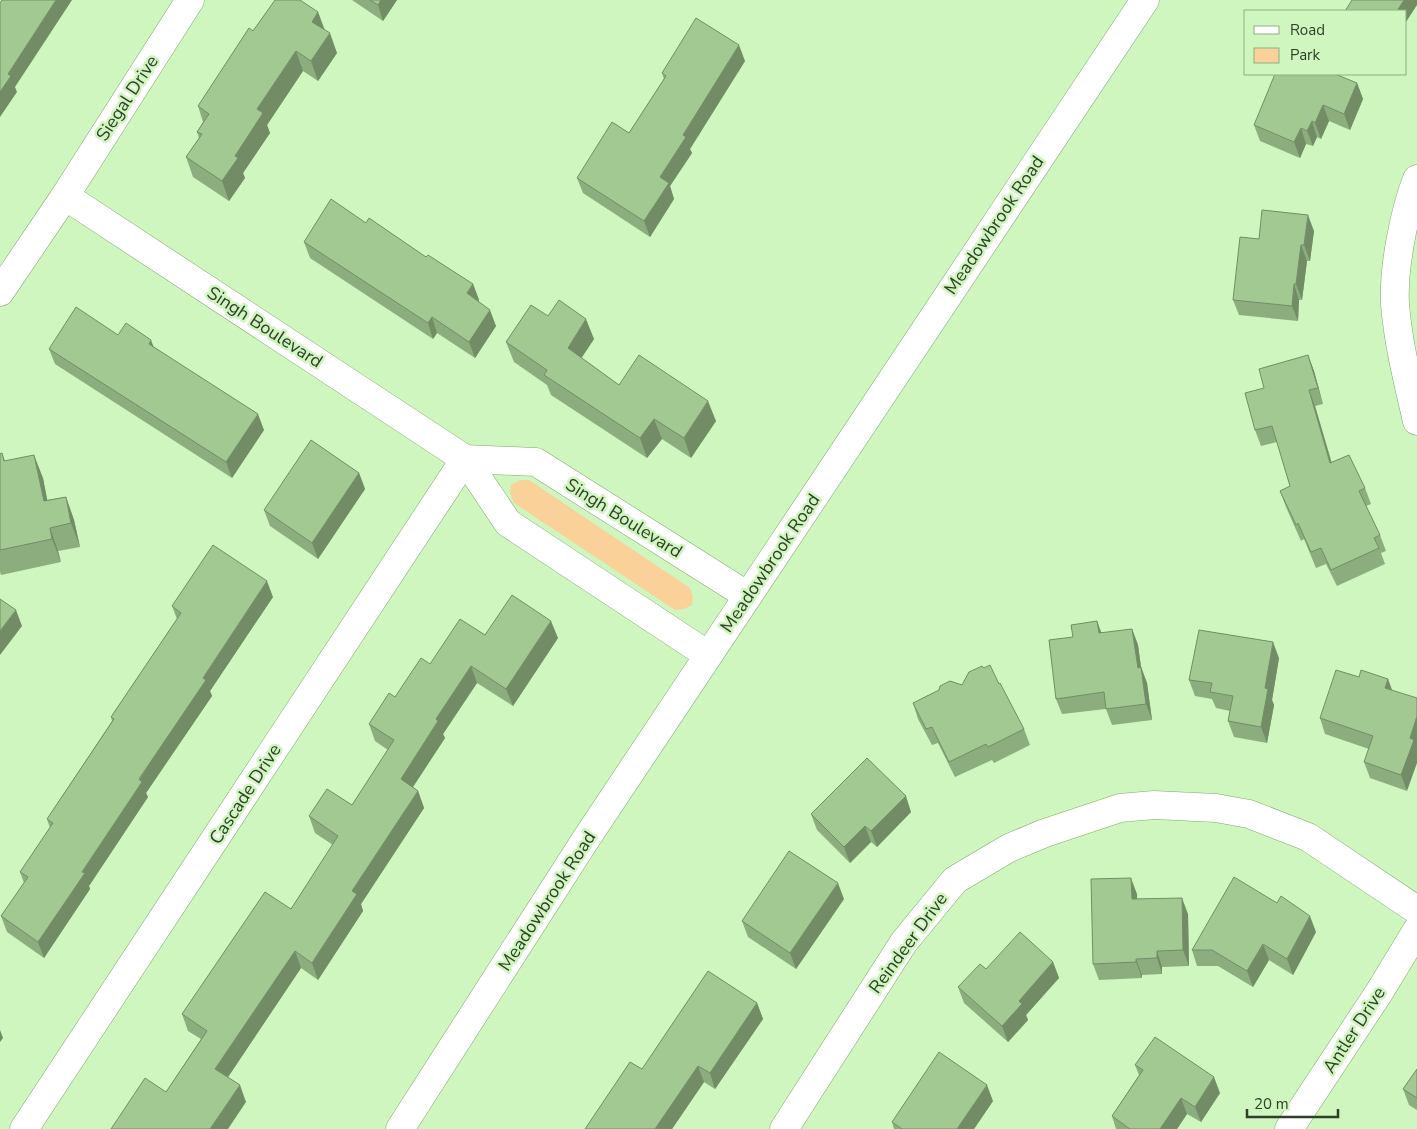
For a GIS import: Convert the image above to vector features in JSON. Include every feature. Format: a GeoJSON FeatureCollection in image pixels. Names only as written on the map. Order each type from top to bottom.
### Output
{"type":"FeatureCollection","features":[{"type":"Feature","properties":{"kind":"street","name":"Siegal Drive"},"geometry":{"type":"LineString","coordinates":[[0,292],[65,196],[190,0]]}},
{"type":"Feature","properties":{"kind":"street","name":"Meadowbrook Road"},"geometry":{"type":"LineString","coordinates":[[400,1129],[580,848],[708,654],[1145,0]]}},
{"type":"Feature","properties":{"kind":"street"},"geometry":{"type":"LineString","coordinates":[[1417,179],[1406,215],[1401,240],[1395,303],[1405,371],[1417,421]]}},
{"type":"Feature","properties":{"kind":"street","name":"Singh Boulevard"},"geometry":{"type":"LineString","coordinates":[[65,196],[465,459],[508,523],[708,654]]}},
{"type":"Feature","properties":{"kind":"street","name":"Singh Boulevard"},"geometry":{"type":"LineString","coordinates":[[465,459],[536,462],[748,596]]}},
{"type":"Feature","properties":{"kind":"street","name":"Cascade Drive"},"geometry":{"type":"LineString","coordinates":[[24,1129],[465,459]]}},
{"type":"Feature","properties":{"kind":"street","name":"Reindeer Drive"},"geometry":{"type":"LineString","coordinates":[[784,1129],[904,942],[955,880],[1009,848],[1044,833],[1120,808],[1154,805],[1216,808],[1249,814],[1308,837],[1417,910]]}},
{"type":"Feature","properties":{"kind":"street","name":"Antler Drive"},"geometry":{"type":"LineString","coordinates":[[1289,1129],[1380,992],[1417,930]]}},
{"type":"Feature","properties":{"kind":"green space"},"geometry":{"type":"Polygon","coordinates":[[[520,480],[529,480],[690,588],[693,597],[692,605],[684,609],[675,610],[514,503],[510,493],[511,485],[520,480]]]}},
{"type":"Feature","properties":{"kind":"building"},"geometry":{"type":"Polygon","coordinates":[[[2,0],[56,0],[8,74],[11,76],[0,92],[0,3],[2,0]]]}},
{"type":"Feature","properties":{"kind":"building"},"geometry":{"type":"Polygon","coordinates":[[[275,0],[300,0],[318,12],[312,22],[330,33],[311,61],[296,51],[257,109],[263,113],[235,156],[238,158],[222,181],[186,157],[202,134],[197,132],[209,114],[198,106],[249,28],[253,31],[275,0]]]}},
{"type":"Feature","properties":{"kind":"building"},"geometry":{"type":"Polygon","coordinates":[[[370,0],[381,0],[378,5],[370,0]]]}},
{"type":"Feature","properties":{"kind":"building"},"geometry":{"type":"Polygon","coordinates":[[[1352,0],[1404,0],[1398,10],[1346,10],[1352,0]]]}},
{"type":"Feature","properties":{"kind":"building"},"geometry":{"type":"Polygon","coordinates":[[[696,18],[739,45],[683,135],[686,137],[660,177],[669,183],[644,221],[577,178],[612,122],[629,133],[666,76],[662,73],[696,18]]]}},
{"type":"Feature","properties":{"kind":"building"},"geometry":{"type":"Polygon","coordinates":[[[1275,75],[1337,75],[1357,83],[1344,114],[1323,105],[1315,123],[1312,121],[1307,131],[1301,128],[1294,142],[1254,125],[1275,75]]]}},
{"type":"Feature","properties":{"kind":"building"},"geometry":{"type":"Polygon","coordinates":[[[331,199],[366,223],[369,218],[426,257],[428,255],[473,284],[467,293],[490,310],[469,342],[432,317],[428,323],[304,242],[331,199]]]}},
{"type":"Feature","properties":{"kind":"building"},"geometry":{"type":"Polygon","coordinates":[[[1262,210],[1308,215],[1304,245],[1301,245],[1296,284],[1294,284],[1292,306],[1233,300],[1240,237],[1259,239],[1262,210]]]}},
{"type":"Feature","properties":{"kind":"building"},"geometry":{"type":"Polygon","coordinates":[[[559,300],[586,319],[568,348],[619,385],[639,355],[708,401],[684,438],[654,419],[640,438],[544,375],[547,370],[506,342],[531,305],[548,316],[559,300]]]}},
{"type":"Feature","properties":{"kind":"building"},"geometry":{"type":"Polygon","coordinates":[[[76,307],[118,335],[126,323],[151,340],[149,344],[258,414],[226,462],[49,349],[76,307]]]}},
{"type":"Feature","properties":{"kind":"building"},"geometry":{"type":"Polygon","coordinates":[[[1308,355],[1318,388],[1309,390],[1330,463],[1349,455],[1365,488],[1359,491],[1380,535],[1374,538],[1379,548],[1331,570],[1321,548],[1311,552],[1298,523],[1296,525],[1280,491],[1290,486],[1272,426],[1255,430],[1245,393],[1264,388],[1259,369],[1308,355]]]}},
{"type":"Feature","properties":{"kind":"building"},"geometry":{"type":"Polygon","coordinates":[[[311,440],[359,473],[312,543],[264,510],[311,440]]]}},
{"type":"Feature","properties":{"kind":"building"},"geometry":{"type":"Polygon","coordinates":[[[2,453],[4,461],[34,455],[44,501],[66,497],[71,523],[50,528],[52,539],[0,550],[0,454],[2,453]]]}},
{"type":"Feature","properties":{"kind":"building"},"geometry":{"type":"Polygon","coordinates":[[[213,545],[267,581],[203,678],[206,680],[139,779],[142,782],[82,872],[85,873],[38,942],[1,916],[28,877],[20,872],[53,823],[47,819],[114,719],[111,717],[181,613],[172,606],[213,545]]]}},
{"type":"Feature","properties":{"kind":"building"},"geometry":{"type":"Polygon","coordinates":[[[512,595],[551,621],[506,689],[471,666],[436,719],[438,721],[401,779],[418,791],[352,891],[357,894],[312,963],[295,951],[215,1069],[240,1085],[210,1129],[111,1129],[145,1078],[166,1092],[207,1031],[182,1014],[265,892],[291,909],[338,836],[309,816],[327,789],[352,805],[394,740],[369,724],[389,693],[395,697],[421,658],[430,664],[460,619],[485,635],[512,595]]]}},
{"type":"Feature","properties":{"kind":"building"},"geometry":{"type":"Polygon","coordinates":[[[0,599],[16,610],[0,631],[0,599]]]}},
{"type":"Feature","properties":{"kind":"building"},"geometry":{"type":"Polygon","coordinates":[[[1097,621],[1099,633],[1132,629],[1138,668],[1141,667],[1146,704],[1106,709],[1104,692],[1056,699],[1049,640],[1073,637],[1071,625],[1097,621]]]}},
{"type":"Feature","properties":{"kind":"building"},"geometry":{"type":"Polygon","coordinates":[[[1199,630],[1273,642],[1265,688],[1268,689],[1261,727],[1228,721],[1233,696],[1210,692],[1212,683],[1189,680],[1199,630]]]}},
{"type":"Feature","properties":{"kind":"building"},"geometry":{"type":"Polygon","coordinates":[[[990,665],[1024,729],[988,747],[986,744],[949,762],[932,727],[926,729],[913,703],[939,690],[940,686],[950,681],[962,685],[969,672],[982,666],[984,668],[990,665]]]}},
{"type":"Feature","properties":{"kind":"building"},"geometry":{"type":"Polygon","coordinates":[[[1336,670],[1359,677],[1361,670],[1388,679],[1385,688],[1417,698],[1417,716],[1410,738],[1414,740],[1401,775],[1364,762],[1373,736],[1320,718],[1336,670]]]}},
{"type":"Feature","properties":{"kind":"building"},"geometry":{"type":"Polygon","coordinates":[[[867,758],[906,796],[871,831],[865,826],[844,847],[811,814],[867,758]]]}},
{"type":"Feature","properties":{"kind":"building"},"geometry":{"type":"Polygon","coordinates":[[[789,851],[838,883],[790,953],[742,921],[789,851]]]}},
{"type":"Feature","properties":{"kind":"building"},"geometry":{"type":"Polygon","coordinates":[[[1234,877],[1277,903],[1281,896],[1310,916],[1287,959],[1263,944],[1247,971],[1212,950],[1192,950],[1234,877]]]}},
{"type":"Feature","properties":{"kind":"building"},"geometry":{"type":"Polygon","coordinates":[[[1131,878],[1132,899],[1182,898],[1183,950],[1157,951],[1157,958],[1136,959],[1136,962],[1093,964],[1091,879],[1131,878]]]}},
{"type":"Feature","properties":{"kind":"building"},"geometry":{"type":"Polygon","coordinates":[[[1020,932],[1053,962],[1019,1001],[1022,1004],[1002,1026],[958,987],[980,964],[986,969],[1020,932]]]}},
{"type":"Feature","properties":{"kind":"building"},"geometry":{"type":"Polygon","coordinates":[[[708,971],[757,1003],[710,1073],[698,1066],[655,1129],[585,1129],[630,1062],[642,1069],[708,971]]]}},
{"type":"Feature","properties":{"kind":"building"},"geometry":{"type":"Polygon","coordinates":[[[1155,1037],[1214,1077],[1195,1107],[1181,1098],[1160,1129],[1130,1129],[1112,1116],[1143,1070],[1135,1065],[1155,1037]]]}},
{"type":"Feature","properties":{"kind":"building"},"geometry":{"type":"Polygon","coordinates":[[[939,1052],[987,1085],[957,1129],[902,1129],[892,1122],[939,1052]]]}},
{"type":"Feature","properties":{"kind":"building"},"geometry":{"type":"Polygon","coordinates":[[[1417,1069],[1417,1098],[1403,1089],[1417,1069]]]}}]}
